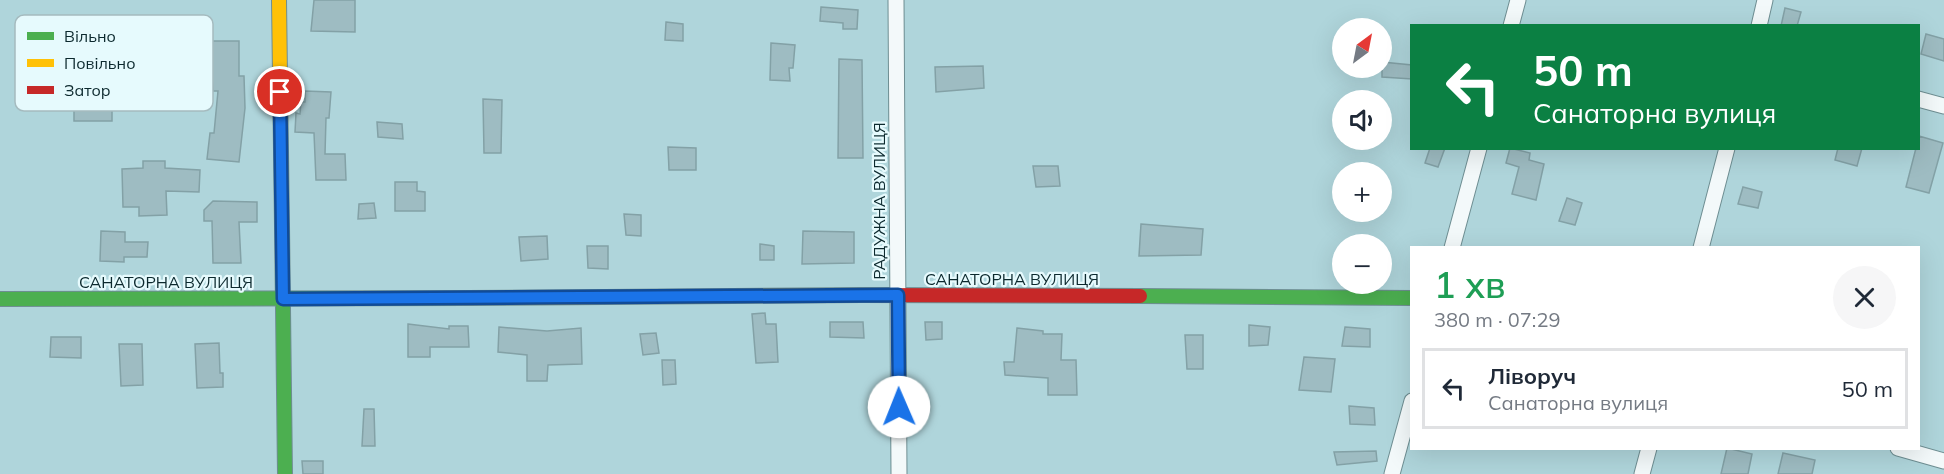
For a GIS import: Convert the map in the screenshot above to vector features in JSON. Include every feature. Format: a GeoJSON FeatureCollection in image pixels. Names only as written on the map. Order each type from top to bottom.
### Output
{"type":"FeatureCollection","features":[{"type":"Feature","properties":{"kind":"street"},"geometry":{"type":"LineString","coordinates":[[279,0],[285,474]]}},
{"type":"Feature","properties":{"kind":"street","name":"РАДУЖНА ВУЛИЦЯ"},"geometry":{"type":"LineString","coordinates":[[896,0],[899,474]]}},
{"type":"Feature","properties":{"kind":"street"},"geometry":{"type":"LineString","coordinates":[[1512,24],[1518,0]]}},
{"type":"Feature","properties":{"kind":"street"},"geometry":{"type":"LineString","coordinates":[[1759,24],[1765,0]]}},
{"type":"Feature","properties":{"kind":"street"},"geometry":{"type":"LineString","coordinates":[[1920,100],[1944,106]]}},
{"type":"Feature","properties":{"kind":"street"},"geometry":{"type":"LineString","coordinates":[[1453,246],[1478,150]]}},
{"type":"Feature","properties":{"kind":"street"},"geometry":{"type":"LineString","coordinates":[[1702,246],[1726,150]]}},
{"type":"Feature","properties":{"kind":"street","name":"САНАТОРНА ВУЛИЦЯ"},"geometry":{"type":"LineString","coordinates":[[0,299],[898,295],[1410,298]]}},
{"type":"Feature","properties":{"kind":"street"},"geometry":{"type":"LineString","coordinates":[[1392,474],[1410,408]]}},
{"type":"Feature","properties":{"kind":"street"},"geometry":{"type":"LineString","coordinates":[[1642,474],[1648,450]]}},
{"type":"Feature","properties":{"kind":"street"},"geometry":{"type":"LineString","coordinates":[[1905,450],[1944,461]]}},
{"type":"Feature","properties":{"kind":"building"},"geometry":{"type":"Polygon","coordinates":[[[314,0],[355,0],[355,32],[311,31],[314,0]]]}},
{"type":"Feature","properties":{"kind":"building"},"geometry":{"type":"Polygon","coordinates":[[[821,7],[858,10],[857,29],[843,29],[843,23],[820,21],[821,7]]]}},
{"type":"Feature","properties":{"kind":"building"},"geometry":{"type":"Polygon","coordinates":[[[1785,8],[1801,12],[1798,24],[1781,24],[1785,8]]]}},
{"type":"Feature","properties":{"kind":"building"},"geometry":{"type":"Polygon","coordinates":[[[666,22],[683,24],[683,41],[665,40],[666,22]]]}},
{"type":"Feature","properties":{"kind":"building"},"geometry":{"type":"Polygon","coordinates":[[[1926,34],[1944,39],[1944,61],[1921,54],[1926,34]]]}},
{"type":"Feature","properties":{"kind":"building"},"geometry":{"type":"Polygon","coordinates":[[[213,41],[239,41],[239,76],[244,76],[245,108],[239,162],[207,159],[210,133],[214,133],[218,91],[213,91],[213,41]]]}},
{"type":"Feature","properties":{"kind":"building"},"geometry":{"type":"Polygon","coordinates":[[[771,43],[795,45],[793,68],[789,68],[790,81],[770,80],[771,43]]]}},
{"type":"Feature","properties":{"kind":"building"},"geometry":{"type":"Polygon","coordinates":[[[839,59],[862,60],[863,158],[838,158],[839,59]]]}},
{"type":"Feature","properties":{"kind":"building"},"geometry":{"type":"Polygon","coordinates":[[[1392,63],[1410,65],[1410,79],[1392,78],[1392,63]]]}},
{"type":"Feature","properties":{"kind":"building"},"geometry":{"type":"Polygon","coordinates":[[[983,66],[984,88],[936,92],[935,67],[983,66]]]}},
{"type":"Feature","properties":{"kind":"building"},"geometry":{"type":"Polygon","coordinates":[[[305,91],[331,92],[329,118],[326,118],[325,154],[345,154],[346,180],[316,180],[314,133],[295,132],[296,113],[300,114],[301,102],[305,102],[305,91]]]}},
{"type":"Feature","properties":{"kind":"building"},"geometry":{"type":"Polygon","coordinates":[[[483,99],[502,100],[501,153],[484,153],[483,99]]]}},
{"type":"Feature","properties":{"kind":"building"},"geometry":{"type":"Polygon","coordinates":[[[74,111],[112,111],[112,121],[74,121],[74,111]]]}},
{"type":"Feature","properties":{"kind":"building"},"geometry":{"type":"Polygon","coordinates":[[[377,122],[402,124],[403,139],[378,137],[377,122]]]}},
{"type":"Feature","properties":{"kind":"building"},"geometry":{"type":"Polygon","coordinates":[[[1920,136],[1943,143],[1929,193],[1906,187],[1915,150],[1920,150],[1920,136]]]}},
{"type":"Feature","properties":{"kind":"building"},"geometry":{"type":"Polygon","coordinates":[[[668,147],[696,148],[696,170],[669,170],[668,147]]]}},
{"type":"Feature","properties":{"kind":"building"},"geometry":{"type":"Polygon","coordinates":[[[1429,150],[1444,150],[1438,167],[1425,163],[1429,150]]]}},
{"type":"Feature","properties":{"kind":"building"},"geometry":{"type":"Polygon","coordinates":[[[1509,150],[1518,150],[1530,153],[1529,160],[1544,164],[1536,200],[1512,194],[1519,167],[1506,163],[1509,150]]]}},
{"type":"Feature","properties":{"kind":"building"},"geometry":{"type":"Polygon","coordinates":[[[1838,150],[1861,150],[1857,166],[1835,160],[1838,150]]]}},
{"type":"Feature","properties":{"kind":"building"},"geometry":{"type":"Polygon","coordinates":[[[143,161],[165,161],[165,168],[200,170],[199,192],[166,191],[167,215],[139,216],[139,207],[123,207],[122,169],[143,168],[143,161]]]}},
{"type":"Feature","properties":{"kind":"building"},"geometry":{"type":"Polygon","coordinates":[[[1033,166],[1058,166],[1060,186],[1036,187],[1033,166]]]}},
{"type":"Feature","properties":{"kind":"building"},"geometry":{"type":"Polygon","coordinates":[[[395,182],[417,182],[417,191],[425,192],[425,211],[395,211],[395,182]]]}},
{"type":"Feature","properties":{"kind":"building"},"geometry":{"type":"Polygon","coordinates":[[[1743,187],[1762,192],[1758,208],[1738,204],[1743,187]]]}},
{"type":"Feature","properties":{"kind":"building"},"geometry":{"type":"Polygon","coordinates":[[[1567,198],[1582,203],[1575,225],[1559,221],[1567,198]]]}},
{"type":"Feature","properties":{"kind":"building"},"geometry":{"type":"Polygon","coordinates":[[[213,201],[257,202],[257,222],[239,222],[241,263],[213,263],[212,221],[204,221],[204,210],[213,201]]]}},
{"type":"Feature","properties":{"kind":"building"},"geometry":{"type":"Polygon","coordinates":[[[374,203],[376,218],[358,219],[359,204],[374,203]]]}},
{"type":"Feature","properties":{"kind":"building"},"geometry":{"type":"Polygon","coordinates":[[[624,214],[641,215],[641,236],[626,235],[624,214]]]}},
{"type":"Feature","properties":{"kind":"building"},"geometry":{"type":"Polygon","coordinates":[[[1141,224],[1203,229],[1201,255],[1139,256],[1141,224]]]}},
{"type":"Feature","properties":{"kind":"building"},"geometry":{"type":"Polygon","coordinates":[[[101,231],[125,232],[125,242],[148,242],[147,257],[124,257],[124,262],[100,261],[101,231]]]}},
{"type":"Feature","properties":{"kind":"building"},"geometry":{"type":"Polygon","coordinates":[[[803,231],[854,232],[854,263],[802,264],[803,231]]]}},
{"type":"Feature","properties":{"kind":"building"},"geometry":{"type":"Polygon","coordinates":[[[547,236],[548,259],[521,261],[519,237],[547,236]]]}},
{"type":"Feature","properties":{"kind":"building"},"geometry":{"type":"Polygon","coordinates":[[[760,244],[774,246],[774,260],[760,260],[760,244]]]}},
{"type":"Feature","properties":{"kind":"building"},"geometry":{"type":"Polygon","coordinates":[[[587,246],[608,246],[608,269],[588,268],[587,246]]]}},
{"type":"Feature","properties":{"kind":"building"},"geometry":{"type":"Polygon","coordinates":[[[765,313],[766,324],[776,324],[778,362],[756,363],[752,314],[765,313]]]}},
{"type":"Feature","properties":{"kind":"building"},"geometry":{"type":"Polygon","coordinates":[[[830,322],[863,322],[864,338],[830,337],[830,322]]]}},
{"type":"Feature","properties":{"kind":"building"},"geometry":{"type":"Polygon","coordinates":[[[925,322],[942,322],[942,339],[926,340],[925,322]]]}},
{"type":"Feature","properties":{"kind":"building"},"geometry":{"type":"Polygon","coordinates":[[[408,324],[449,329],[449,326],[468,326],[469,347],[430,347],[430,357],[408,357],[408,324]]]}},
{"type":"Feature","properties":{"kind":"building"},"geometry":{"type":"Polygon","coordinates":[[[1249,325],[1270,327],[1268,345],[1249,346],[1249,325]]]}},
{"type":"Feature","properties":{"kind":"building"},"geometry":{"type":"Polygon","coordinates":[[[499,327],[547,331],[581,328],[582,364],[548,365],[547,381],[527,381],[527,355],[498,352],[499,327]]]}},
{"type":"Feature","properties":{"kind":"building"},"geometry":{"type":"Polygon","coordinates":[[[1345,327],[1370,329],[1370,347],[1342,346],[1345,327]]]}},
{"type":"Feature","properties":{"kind":"building"},"geometry":{"type":"Polygon","coordinates":[[[1017,328],[1043,331],[1043,334],[1062,334],[1061,360],[1076,360],[1077,395],[1048,395],[1048,378],[1005,375],[1004,362],[1014,362],[1017,328]]]}},
{"type":"Feature","properties":{"kind":"building"},"geometry":{"type":"Polygon","coordinates":[[[656,333],[659,353],[643,355],[640,334],[656,333]]]}},
{"type":"Feature","properties":{"kind":"building"},"geometry":{"type":"Polygon","coordinates":[[[1185,335],[1203,335],[1203,369],[1187,369],[1185,335]]]}},
{"type":"Feature","properties":{"kind":"building"},"geometry":{"type":"Polygon","coordinates":[[[51,337],[81,337],[81,358],[50,357],[51,337]]]}},
{"type":"Feature","properties":{"kind":"building"},"geometry":{"type":"Polygon","coordinates":[[[219,343],[223,387],[197,388],[195,344],[219,343]]]}},
{"type":"Feature","properties":{"kind":"building"},"geometry":{"type":"Polygon","coordinates":[[[119,344],[142,344],[143,385],[121,386],[119,344]]]}},
{"type":"Feature","properties":{"kind":"building"},"geometry":{"type":"Polygon","coordinates":[[[1304,357],[1335,359],[1331,392],[1299,390],[1304,357]]]}},
{"type":"Feature","properties":{"kind":"building"},"geometry":{"type":"Polygon","coordinates":[[[662,360],[675,360],[676,384],[663,385],[662,360]]]}},
{"type":"Feature","properties":{"kind":"building"},"geometry":{"type":"Polygon","coordinates":[[[1349,406],[1374,408],[1375,425],[1350,424],[1349,406]]]}},
{"type":"Feature","properties":{"kind":"building"},"geometry":{"type":"Polygon","coordinates":[[[364,409],[374,409],[375,446],[362,446],[364,409]]]}},
{"type":"Feature","properties":{"kind":"building"},"geometry":{"type":"Polygon","coordinates":[[[1727,450],[1752,454],[1748,474],[1721,474],[1727,450]]]}},
{"type":"Feature","properties":{"kind":"building"},"geometry":{"type":"Polygon","coordinates":[[[1376,451],[1377,461],[1337,465],[1334,452],[1376,451]]]}},
{"type":"Feature","properties":{"kind":"building"},"geometry":{"type":"Polygon","coordinates":[[[1783,453],[1815,460],[1812,474],[1778,474],[1783,453]]]}},
{"type":"Feature","properties":{"kind":"building"},"geometry":{"type":"Polygon","coordinates":[[[302,461],[323,461],[323,474],[303,474],[302,461]]]}},
{"type":"Feature","properties":{"kind":"traffic: fast"},"geometry":{"type":"LineString","coordinates":[[282,226],[285,474]]}},
{"type":"Feature","properties":{"kind":"traffic: fast"},"geometry":{"type":"LineString","coordinates":[[1140,296],[1410,298]]}},
{"type":"Feature","properties":{"kind":"traffic: fast"},"geometry":{"type":"LineString","coordinates":[[0,299],[468,298]]}},
{"type":"Feature","properties":{"kind":"traffic: slow"},"geometry":{"type":"LineString","coordinates":[[279,0],[282,226]]}},
{"type":"Feature","properties":{"kind":"traffic: slow"},"geometry":{"type":"LineString","coordinates":[[468,298],[862,295]]}},
{"type":"Feature","properties":{"kind":"traffic: jam"},"geometry":{"type":"LineString","coordinates":[[862,295],[1140,296]]}},
{"type":"Feature","properties":{"kind":"route"},"geometry":{"type":"LineString","coordinates":[[280,92],[283,299],[898,295],[899,407]]}}]}
